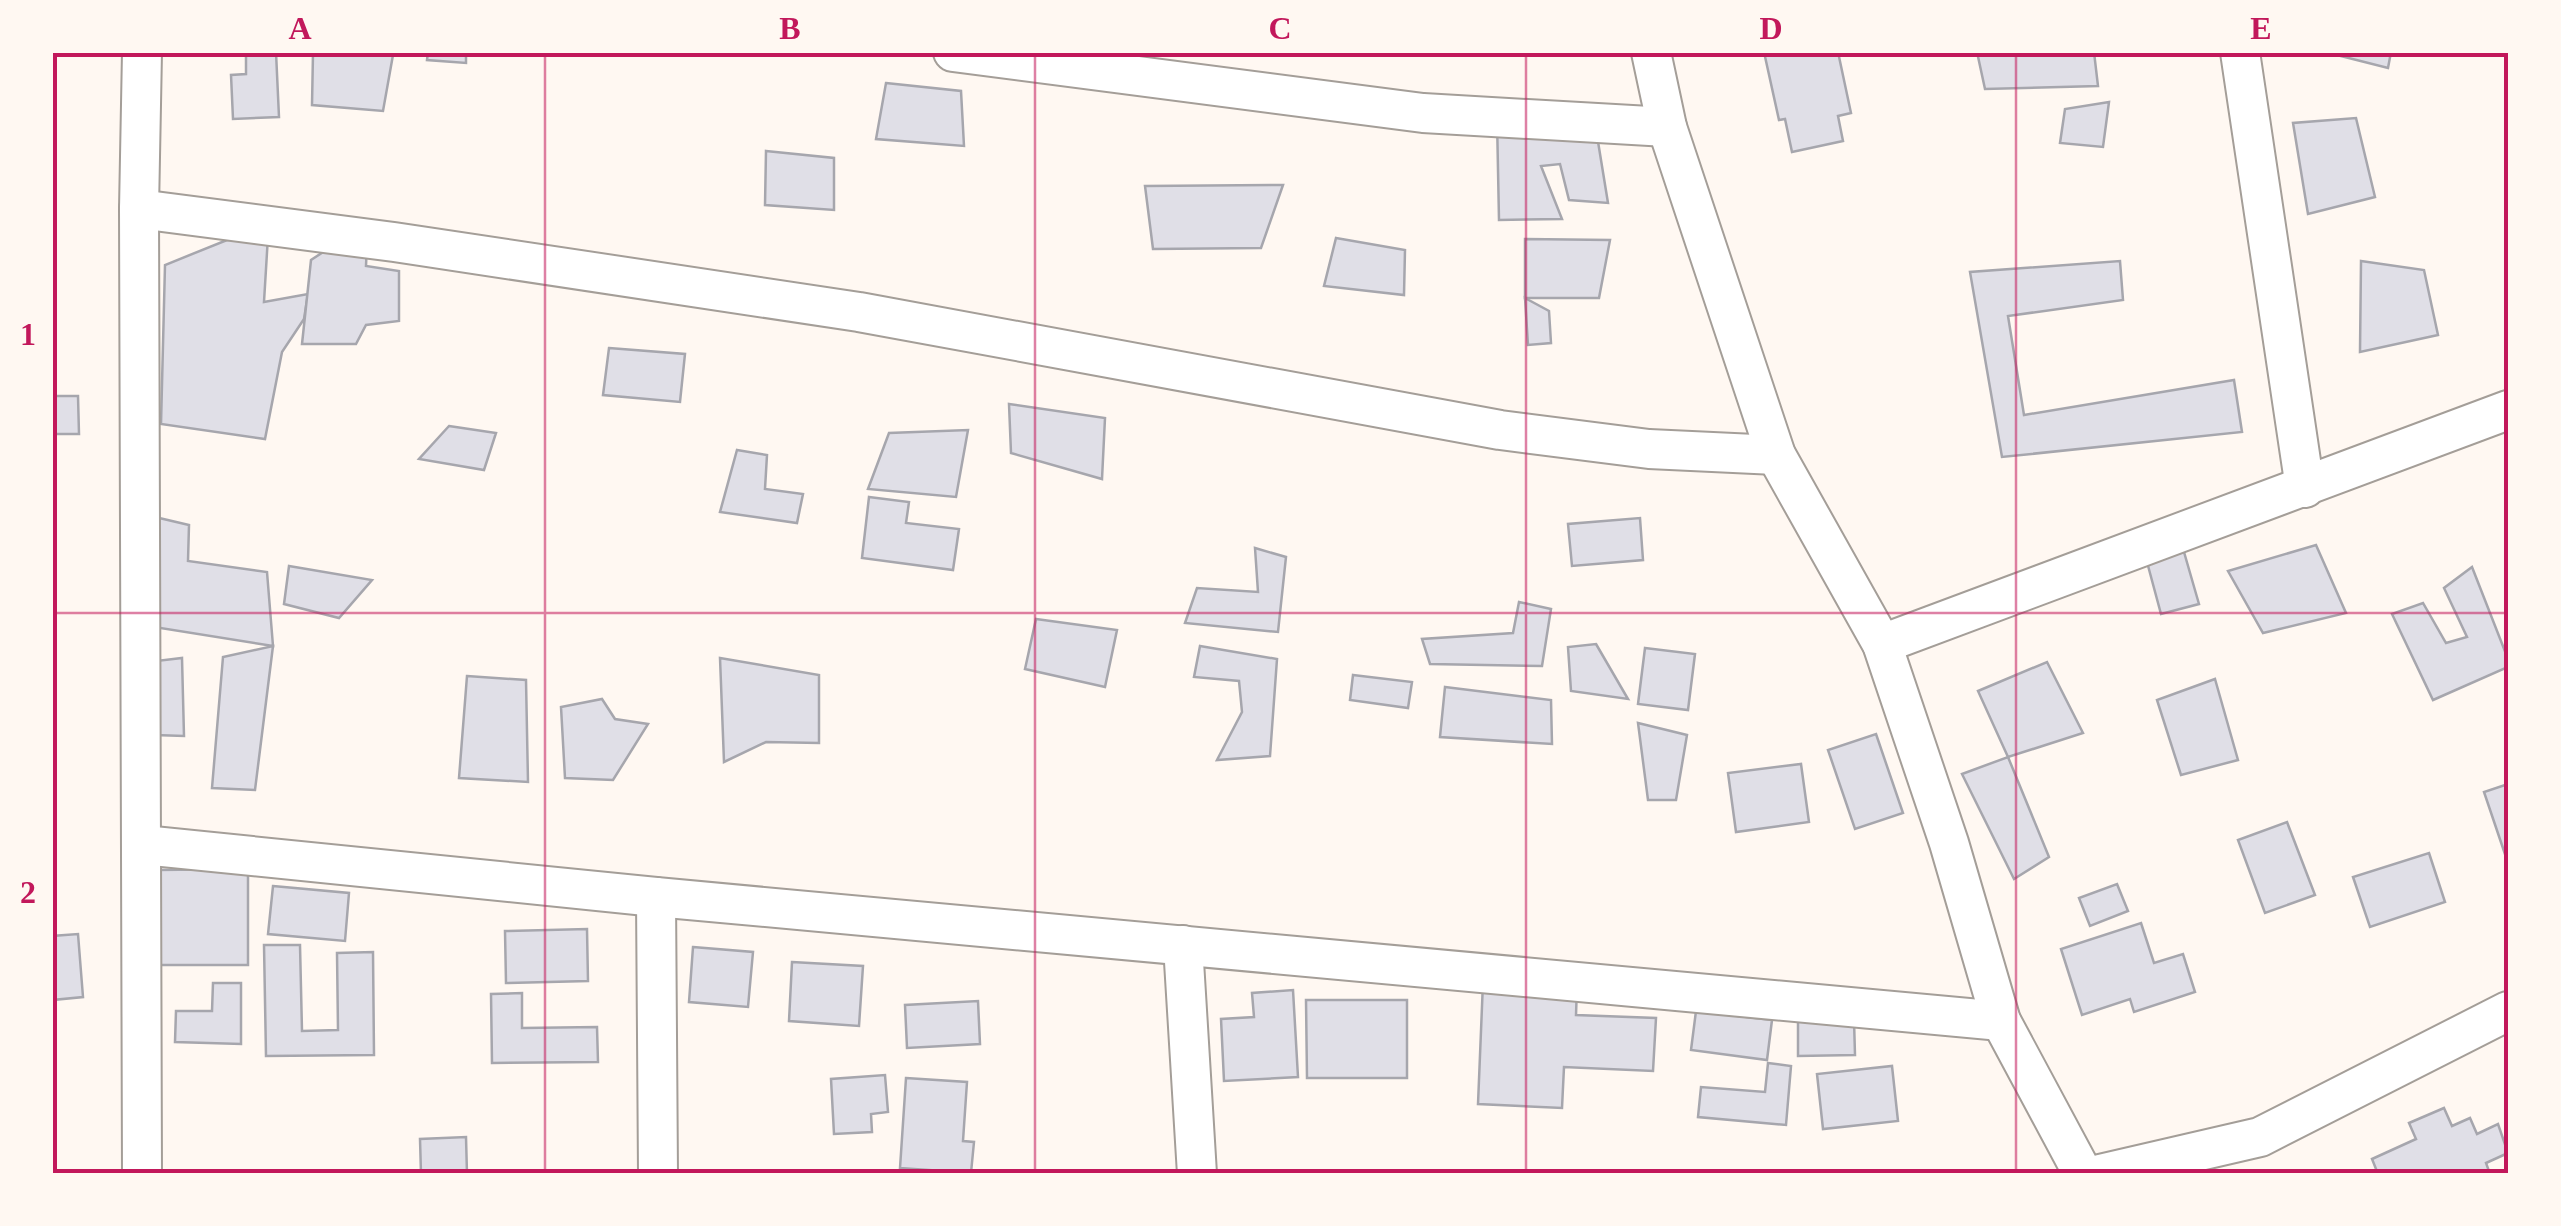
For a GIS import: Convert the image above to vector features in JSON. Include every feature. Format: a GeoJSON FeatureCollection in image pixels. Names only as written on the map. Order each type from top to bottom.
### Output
{"type":"FeatureCollection","features":[{"type":"Feature","properties":{"kind":"street"},"geometry":{"type":"LineString","coordinates":[[142,52],[142,1174]]}},
{"type":"Feature","properties":{"kind":"street"},"geometry":{"type":"LineString","coordinates":[[952,52],[1422,113],[1667,128]]}},
{"type":"Feature","properties":{"kind":"street"},"geometry":{"type":"LineString","coordinates":[[1651,52],[1667,128],[1776,455],[1882,644],[1949,843],[2001,1022],[2083,1174]]}},
{"type":"Feature","properties":{"kind":"street"},"geometry":{"type":"LineString","coordinates":[[2240,52],[2305,488]]}},
{"type":"Feature","properties":{"kind":"street"},"geometry":{"type":"LineString","coordinates":[[139,209],[413,244],[859,312],[1500,430],[1649,448],[1776,455]]}},
{"type":"Feature","properties":{"kind":"street"},"geometry":{"type":"LineString","coordinates":[[1882,644],[2508,410]]}},
{"type":"Feature","properties":{"kind":"street"},"geometry":{"type":"LineString","coordinates":[[143,845],[656,897],[2001,1022]]}},
{"type":"Feature","properties":{"kind":"street"},"geometry":{"type":"LineString","coordinates":[[656,897],[658,1174]]}},
{"type":"Feature","properties":{"kind":"street"},"geometry":{"type":"LineString","coordinates":[[1184,945],[1197,1174]]}},
{"type":"Feature","properties":{"kind":"street"},"geometry":{"type":"LineString","coordinates":[[2100,1174],[2260,1137],[2508,1011]]}},
{"type":"Feature","properties":{"kind":"building"},"geometry":{"type":"Polygon","coordinates":[[[246,52],[276,52],[279,117],[233,119],[231,75],[246,74],[246,52]]]}},
{"type":"Feature","properties":{"kind":"building"},"geometry":{"type":"Polygon","coordinates":[[[428,52],[466,52],[466,63],[427,60],[428,52]]]}},
{"type":"Feature","properties":{"kind":"building"},"geometry":{"type":"Polygon","coordinates":[[[1764,52],[1838,52],[1851,113],[1838,116],[1843,141],[1792,152],[1785,119],[1779,120],[1764,52]]]}},
{"type":"Feature","properties":{"kind":"building"},"geometry":{"type":"Polygon","coordinates":[[[1977,52],[2094,52],[2098,86],[1985,89],[1977,52]]]}},
{"type":"Feature","properties":{"kind":"building"},"geometry":{"type":"Polygon","coordinates":[[[2325,52],[2391,52],[2388,68],[2325,52]]]}},
{"type":"Feature","properties":{"kind":"building"},"geometry":{"type":"Polygon","coordinates":[[[313,53],[393,55],[383,111],[312,105],[313,53]]]}},
{"type":"Feature","properties":{"kind":"building"},"geometry":{"type":"Polygon","coordinates":[[[886,83],[961,91],[964,146],[876,139],[886,83]]]}},
{"type":"Feature","properties":{"kind":"building"},"geometry":{"type":"Polygon","coordinates":[[[2109,102],[2103,147],[2060,143],[2065,109],[2109,102]]]}},
{"type":"Feature","properties":{"kind":"building"},"geometry":{"type":"Polygon","coordinates":[[[1594,117],[1608,203],[1569,200],[1560,164],[1541,166],[1562,219],[1499,220],[1497,119],[1594,117]]]}},
{"type":"Feature","properties":{"kind":"building"},"geometry":{"type":"Polygon","coordinates":[[[2356,118],[2375,197],[2308,214],[2293,123],[2356,118]]]}},
{"type":"Feature","properties":{"kind":"building"},"geometry":{"type":"Polygon","coordinates":[[[766,151],[834,158],[834,210],[765,205],[766,151]]]}},
{"type":"Feature","properties":{"kind":"building"},"geometry":{"type":"Polygon","coordinates":[[[1283,185],[1261,248],[1153,249],[1145,186],[1283,185]]]}},
{"type":"Feature","properties":{"kind":"building"},"geometry":{"type":"Polygon","coordinates":[[[268,236],[264,302],[308,294],[304,319],[282,352],[265,439],[161,424],[165,265],[227,240],[268,236]]]}},
{"type":"Feature","properties":{"kind":"building"},"geometry":{"type":"Polygon","coordinates":[[[1336,238],[1405,250],[1404,295],[1324,286],[1336,238]]]}},
{"type":"Feature","properties":{"kind":"building"},"geometry":{"type":"Polygon","coordinates":[[[1525,239],[1610,240],[1599,298],[1525,298],[1525,239]]]}},
{"type":"Feature","properties":{"kind":"building"},"geometry":{"type":"Polygon","coordinates":[[[337,243],[367,243],[366,266],[399,271],[399,321],[366,325],[356,344],[302,344],[311,260],[337,243]]]}},
{"type":"Feature","properties":{"kind":"building"},"geometry":{"type":"Polygon","coordinates":[[[2120,261],[2123,300],[2008,316],[2024,415],[2234,380],[2242,432],[2002,457],[1970,272],[2120,261]]]}},
{"type":"Feature","properties":{"kind":"building"},"geometry":{"type":"Polygon","coordinates":[[[2361,261],[2424,270],[2438,335],[2360,352],[2361,261]]]}},
{"type":"Feature","properties":{"kind":"building"},"geometry":{"type":"Polygon","coordinates":[[[1525,298],[1549,311],[1551,343],[1528,345],[1525,298]]]}},
{"type":"Feature","properties":{"kind":"building"},"geometry":{"type":"Polygon","coordinates":[[[609,348],[685,354],[680,402],[603,395],[609,348]]]}},
{"type":"Feature","properties":{"kind":"building"},"geometry":{"type":"Polygon","coordinates":[[[52,396],[78,396],[79,434],[52,434],[52,396]]]}},
{"type":"Feature","properties":{"kind":"building"},"geometry":{"type":"Polygon","coordinates":[[[1009,404],[1105,418],[1102,479],[1011,453],[1009,404]]]}},
{"type":"Feature","properties":{"kind":"building"},"geometry":{"type":"Polygon","coordinates":[[[449,426],[496,433],[484,470],[419,459],[449,426]]]}},
{"type":"Feature","properties":{"kind":"building"},"geometry":{"type":"Polygon","coordinates":[[[968,430],[956,497],[868,489],[889,433],[968,430]]]}},
{"type":"Feature","properties":{"kind":"building"},"geometry":{"type":"Polygon","coordinates":[[[737,450],[767,455],[765,489],[803,494],[797,523],[720,512],[737,450]]]}},
{"type":"Feature","properties":{"kind":"building"},"geometry":{"type":"Polygon","coordinates":[[[869,497],[909,502],[906,523],[959,529],[953,570],[862,558],[869,497]]]}},
{"type":"Feature","properties":{"kind":"building"},"geometry":{"type":"Polygon","coordinates":[[[155,517],[189,525],[188,561],[267,572],[273,646],[154,627],[155,517]]]}},
{"type":"Feature","properties":{"kind":"building"},"geometry":{"type":"Polygon","coordinates":[[[1640,518],[1643,560],[1572,566],[1568,524],[1640,518]]]}},
{"type":"Feature","properties":{"kind":"building"},"geometry":{"type":"Polygon","coordinates":[[[2316,545],[2346,613],[2263,633],[2228,571],[2316,545]]]}},
{"type":"Feature","properties":{"kind":"building"},"geometry":{"type":"Polygon","coordinates":[[[1255,548],[1286,557],[1278,632],[1185,623],[1197,588],[1258,592],[1255,548]]]}},
{"type":"Feature","properties":{"kind":"building"},"geometry":{"type":"Polygon","coordinates":[[[2184,552],[2199,604],[2161,614],[2147,562],[2184,552]]]}},
{"type":"Feature","properties":{"kind":"building"},"geometry":{"type":"Polygon","coordinates":[[[289,566],[372,580],[339,618],[284,604],[289,566]]]}},
{"type":"Feature","properties":{"kind":"building"},"geometry":{"type":"Polygon","coordinates":[[[2472,567],[2508,667],[2433,700],[2392,614],[2423,603],[2446,643],[2467,637],[2444,588],[2472,567]]]}},
{"type":"Feature","properties":{"kind":"building"},"geometry":{"type":"Polygon","coordinates":[[[1519,602],[1551,609],[1542,666],[1430,664],[1422,639],[1513,633],[1519,602]]]}},
{"type":"Feature","properties":{"kind":"building"},"geometry":{"type":"Polygon","coordinates":[[[1036,619],[1117,630],[1105,687],[1025,669],[1036,619]]]}},
{"type":"Feature","properties":{"kind":"building"},"geometry":{"type":"Polygon","coordinates":[[[1596,644],[1628,699],[1571,691],[1568,647],[1596,644]]]}},
{"type":"Feature","properties":{"kind":"building"},"geometry":{"type":"Polygon","coordinates":[[[273,646],[255,790],[212,788],[223,657],[273,646]]]}},
{"type":"Feature","properties":{"kind":"building"},"geometry":{"type":"Polygon","coordinates":[[[1200,646],[1277,659],[1270,756],[1217,760],[1242,712],[1239,681],[1194,677],[1200,646]]]}},
{"type":"Feature","properties":{"kind":"building"},"geometry":{"type":"Polygon","coordinates":[[[1645,648],[1695,654],[1688,710],[1638,704],[1645,648]]]}},
{"type":"Feature","properties":{"kind":"building"},"geometry":{"type":"Polygon","coordinates":[[[182,658],[184,736],[155,735],[156,661],[182,658]]]}},
{"type":"Feature","properties":{"kind":"building"},"geometry":{"type":"Polygon","coordinates":[[[720,658],[819,675],[819,743],[766,742],[724,762],[720,658]]]}},
{"type":"Feature","properties":{"kind":"building"},"geometry":{"type":"Polygon","coordinates":[[[2047,662],[2083,733],[2008,757],[1978,691],[2047,662]]]}},
{"type":"Feature","properties":{"kind":"building"},"geometry":{"type":"Polygon","coordinates":[[[1353,675],[1412,682],[1408,708],[1350,700],[1353,675]]]}},
{"type":"Feature","properties":{"kind":"building"},"geometry":{"type":"Polygon","coordinates":[[[467,676],[526,680],[528,782],[459,778],[467,676]]]}},
{"type":"Feature","properties":{"kind":"building"},"geometry":{"type":"Polygon","coordinates":[[[2215,679],[2238,760],[2181,775],[2157,700],[2215,679]]]}},
{"type":"Feature","properties":{"kind":"building"},"geometry":{"type":"Polygon","coordinates":[[[1445,687],[1551,700],[1552,744],[1440,737],[1445,687]]]}},
{"type":"Feature","properties":{"kind":"building"},"geometry":{"type":"Polygon","coordinates":[[[602,699],[615,719],[648,724],[613,780],[565,778],[561,707],[602,699]]]}},
{"type":"Feature","properties":{"kind":"building"},"geometry":{"type":"Polygon","coordinates":[[[1638,723],[1687,735],[1676,800],[1648,800],[1638,723]]]}},
{"type":"Feature","properties":{"kind":"building"},"geometry":{"type":"Polygon","coordinates":[[[1876,734],[1903,813],[1855,829],[1828,750],[1876,734]]]}},
{"type":"Feature","properties":{"kind":"building"},"geometry":{"type":"Polygon","coordinates":[[[2008,757],[2049,857],[2014,879],[1962,774],[2008,757]]]}},
{"type":"Feature","properties":{"kind":"building"},"geometry":{"type":"Polygon","coordinates":[[[1801,764],[1809,822],[1736,832],[1728,773],[1801,764]]]}},
{"type":"Feature","properties":{"kind":"building"},"geometry":{"type":"Polygon","coordinates":[[[2508,784],[2508,863],[2484,792],[2508,784]]]}},
{"type":"Feature","properties":{"kind":"building"},"geometry":{"type":"Polygon","coordinates":[[[2287,822],[2315,895],[2265,913],[2238,840],[2287,822]]]}},
{"type":"Feature","properties":{"kind":"building"},"geometry":{"type":"Polygon","coordinates":[[[2429,853],[2445,902],[2370,927],[2353,877],[2429,853]]]}},
{"type":"Feature","properties":{"kind":"building"},"geometry":{"type":"Polygon","coordinates":[[[248,869],[248,965],[156,965],[156,870],[248,869]]]}},
{"type":"Feature","properties":{"kind":"building"},"geometry":{"type":"Polygon","coordinates":[[[2117,884],[2128,911],[2090,926],[2079,898],[2117,884]]]}},
{"type":"Feature","properties":{"kind":"building"},"geometry":{"type":"Polygon","coordinates":[[[273,886],[349,893],[345,941],[268,934],[273,886]]]}},
{"type":"Feature","properties":{"kind":"building"},"geometry":{"type":"Polygon","coordinates":[[[2141,923],[2154,963],[2183,954],[2195,992],[2134,1012],[2130,999],[2082,1015],[2061,949],[2141,923]]]}},
{"type":"Feature","properties":{"kind":"building"},"geometry":{"type":"Polygon","coordinates":[[[587,929],[588,981],[506,983],[505,931],[587,929]]]}},
{"type":"Feature","properties":{"kind":"building"},"geometry":{"type":"Polygon","coordinates":[[[78,934],[83,997],[52,1000],[52,936],[78,934]]]}},
{"type":"Feature","properties":{"kind":"building"},"geometry":{"type":"Polygon","coordinates":[[[264,945],[300,945],[302,1031],[338,1030],[337,953],[373,952],[374,1055],[266,1056],[264,945]]]}},
{"type":"Feature","properties":{"kind":"building"},"geometry":{"type":"Polygon","coordinates":[[[693,947],[753,952],[748,1007],[689,1002],[693,947]]]}},
{"type":"Feature","properties":{"kind":"building"},"geometry":{"type":"Polygon","coordinates":[[[792,962],[863,966],[859,1026],[789,1021],[792,962]]]}},
{"type":"Feature","properties":{"kind":"building"},"geometry":{"type":"Polygon","coordinates":[[[1483,982],[1577,986],[1576,1015],[1656,1018],[1653,1071],[1564,1067],[1562,1108],[1478,1104],[1483,982]]]}},
{"type":"Feature","properties":{"kind":"building"},"geometry":{"type":"Polygon","coordinates":[[[213,983],[241,983],[241,1044],[175,1042],[176,1011],[212,1011],[213,983]]]}},
{"type":"Feature","properties":{"kind":"building"},"geometry":{"type":"Polygon","coordinates":[[[1293,990],[1298,1077],[1224,1081],[1221,1019],[1254,1017],[1252,993],[1293,990]]]}},
{"type":"Feature","properties":{"kind":"building"},"geometry":{"type":"Polygon","coordinates":[[[522,993],[522,1028],[597,1027],[598,1062],[492,1063],[491,994],[522,993]]]}},
{"type":"Feature","properties":{"kind":"building"},"geometry":{"type":"Polygon","coordinates":[[[1306,1000],[1407,1000],[1407,1078],[1307,1078],[1306,1000]]]}},
{"type":"Feature","properties":{"kind":"building"},"geometry":{"type":"Polygon","coordinates":[[[978,1001],[980,1044],[907,1048],[905,1005],[978,1001]]]}},
{"type":"Feature","properties":{"kind":"building"},"geometry":{"type":"Polygon","coordinates":[[[1696,1011],[1772,1020],[1767,1060],[1691,1050],[1696,1011]]]}},
{"type":"Feature","properties":{"kind":"building"},"geometry":{"type":"Polygon","coordinates":[[[1854,1020],[1855,1055],[1798,1056],[1798,1021],[1854,1020]]]}},
{"type":"Feature","properties":{"kind":"building"},"geometry":{"type":"Polygon","coordinates":[[[1768,1063],[1791,1066],[1786,1125],[1698,1117],[1701,1087],[1765,1092],[1768,1063]]]}},
{"type":"Feature","properties":{"kind":"building"},"geometry":{"type":"Polygon","coordinates":[[[1892,1066],[1898,1121],[1823,1129],[1817,1074],[1892,1066]]]}},
{"type":"Feature","properties":{"kind":"building"},"geometry":{"type":"Polygon","coordinates":[[[885,1075],[888,1112],[871,1114],[872,1132],[834,1134],[831,1079],[885,1075]]]}},
{"type":"Feature","properties":{"kind":"building"},"geometry":{"type":"Polygon","coordinates":[[[906,1078],[967,1082],[963,1141],[974,1142],[971,1173],[900,1168],[906,1078]]]}},
{"type":"Feature","properties":{"kind":"building"},"geometry":{"type":"Polygon","coordinates":[[[2444,1108],[2452,1126],[2470,1118],[2477,1134],[2498,1124],[2508,1153],[2486,1163],[2490,1174],[2378,1174],[2372,1159],[2416,1139],[2409,1123],[2444,1108]]]}},
{"type":"Feature","properties":{"kind":"building"},"geometry":{"type":"Polygon","coordinates":[[[466,1137],[467,1174],[421,1174],[420,1139],[466,1137]]]}}]}
